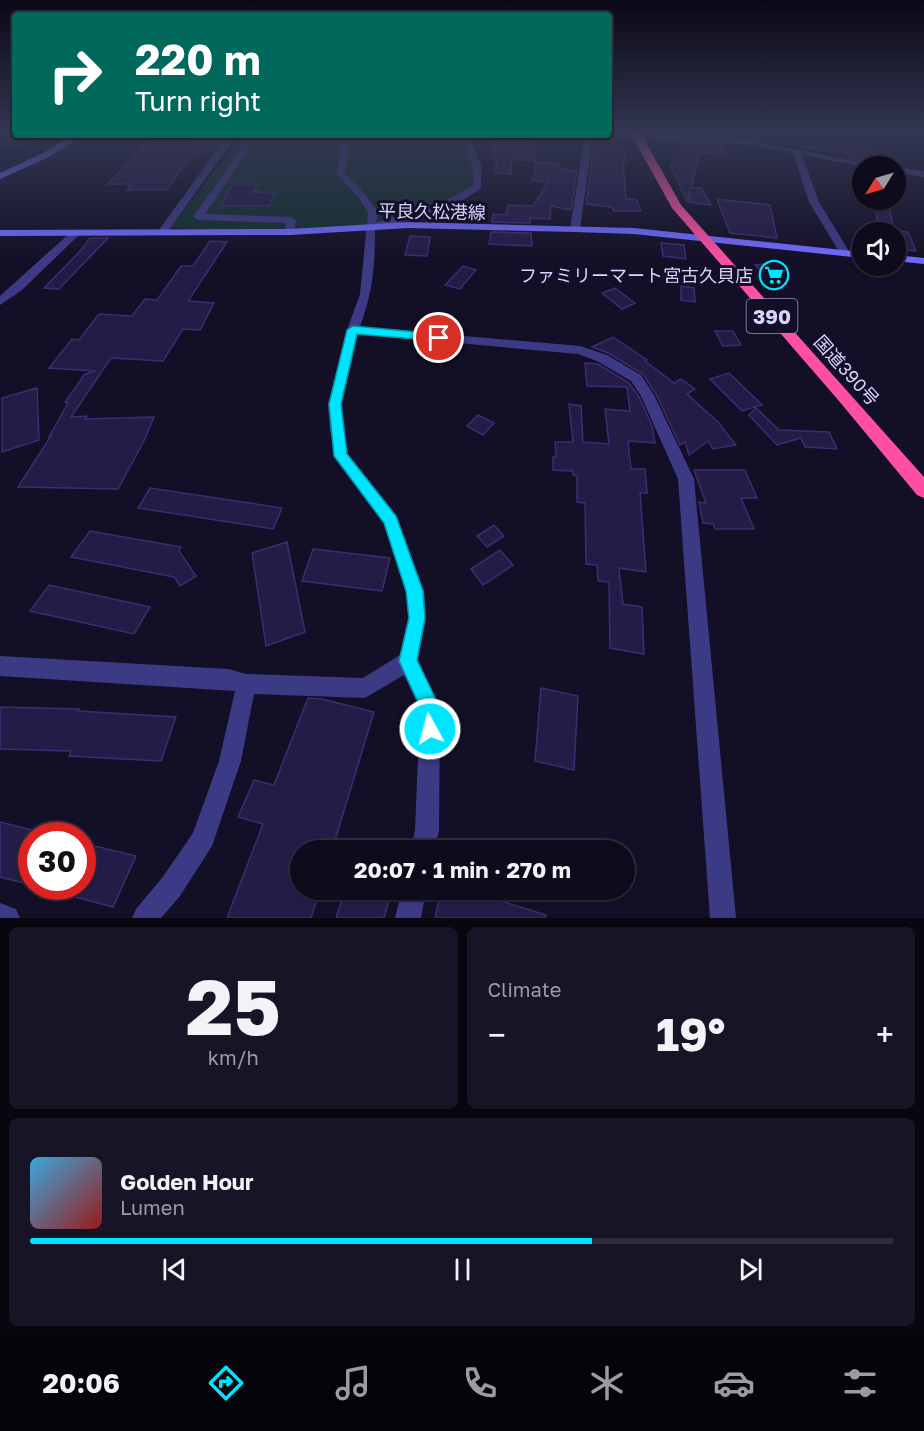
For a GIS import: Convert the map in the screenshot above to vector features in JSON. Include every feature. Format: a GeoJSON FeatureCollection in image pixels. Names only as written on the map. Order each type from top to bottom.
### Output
{"type":"FeatureCollection","features":[{"type":"Feature","properties":{"kind":"highway","name":"国道390号"},"geometry":{"type":"LineString","coordinates":[[659,175],[676,206],[702,237],[845,397],[924,490]]}},
{"type":"Feature","properties":{"kind":"main road","name":"平良久松港線"},"geometry":{"type":"LineString","coordinates":[[0,233],[290,232],[370,227],[575,229],[702,237],[852,254]]}},
{"type":"Feature","properties":{"kind":"main road"},"geometry":{"type":"LineString","coordinates":[[906,259],[924,261]]}},
{"type":"Feature","properties":{"kind":"street"},"geometry":{"type":"LineString","coordinates":[[163,231],[204,175]]}},
{"type":"Feature","properties":{"kind":"street"},"geometry":{"type":"LineString","coordinates":[[228,175],[198,217],[291,220],[290,232]]}},
{"type":"Feature","properties":{"kind":"street"},"geometry":{"type":"LineString","coordinates":[[342,175],[363,197],[374,213],[370,227],[370,261],[366,294],[353,330],[335,404],[341,456],[391,521],[415,591],[417,618],[408,661],[430,708],[425,840]]}},
{"type":"Feature","properties":{"kind":"street"},"geometry":{"type":"LineString","coordinates":[[370,227],[425,212],[458,199],[478,186],[479,175]]}},
{"type":"Feature","properties":{"kind":"street"},"geometry":{"type":"LineString","coordinates":[[575,229],[583,175]]}},
{"type":"Feature","properties":{"kind":"street"},"geometry":{"type":"LineString","coordinates":[[805,175],[814,202],[845,253]]}},
{"type":"Feature","properties":{"kind":"street"},"geometry":{"type":"LineString","coordinates":[[0,302],[18,288],[75,233]]}},
{"type":"Feature","properties":{"kind":"street"},"geometry":{"type":"LineString","coordinates":[[353,330],[580,350],[602,358],[636,378],[647,395],[686,479],[723,918]]}},
{"type":"Feature","properties":{"kind":"street"},"geometry":{"type":"LineString","coordinates":[[0,666],[229,679],[246,684],[365,688],[408,661]]}},
{"type":"Feature","properties":{"kind":"street"},"geometry":{"type":"LineString","coordinates":[[145,918],[171,887],[204,838],[207,822],[230,761],[246,684]]}},
{"type":"Feature","properties":{"kind":"street"},"geometry":{"type":"LineString","coordinates":[[408,918],[412,900]]}},
{"type":"Feature","properties":{"kind":"street"},"geometry":{"type":"LineString","coordinates":[[0,916],[7,918]]}},
{"type":"Feature","properties":{"kind":"green space"},"geometry":{"type":"Polygon","coordinates":[[[211,175],[476,175],[478,186],[455,200],[377,221],[376,227],[290,232],[170,228],[211,175]]]}},
{"type":"Feature","properties":{"kind":"building"},"geometry":{"type":"Polygon","coordinates":[[[117,175],[177,175],[166,190],[127,190],[132,184],[108,184],[117,175]]]}},
{"type":"Feature","properties":{"kind":"building"},"geometry":{"type":"Polygon","coordinates":[[[533,175],[576,175],[571,210],[551,206],[550,219],[530,218],[530,223],[492,222],[493,214],[506,215],[508,205],[533,206],[548,182],[532,180],[533,175]]]}},
{"type":"Feature","properties":{"kind":"building"},"geometry":{"type":"Polygon","coordinates":[[[590,175],[624,175],[626,199],[636,199],[641,211],[614,211],[612,207],[586,204],[590,175]]]}},
{"type":"Feature","properties":{"kind":"building"},"geometry":{"type":"Polygon","coordinates":[[[675,175],[694,175],[691,188],[701,188],[711,205],[689,202],[690,191],[687,201],[675,175]]]}},
{"type":"Feature","properties":{"kind":"building"},"geometry":{"type":"Polygon","coordinates":[[[233,184],[258,184],[254,192],[275,192],[269,206],[221,206],[233,184]]]}},
{"type":"Feature","properties":{"kind":"building"},"geometry":{"type":"Polygon","coordinates":[[[717,199],[770,205],[777,238],[730,233],[717,199]]]}},
{"type":"Feature","properties":{"kind":"building"},"geometry":{"type":"Polygon","coordinates":[[[876,210],[890,210],[892,222],[878,222],[876,210]]]}},
{"type":"Feature","properties":{"kind":"building"},"geometry":{"type":"Polygon","coordinates":[[[491,232],[531,233],[532,246],[489,244],[491,232]]]}},
{"type":"Feature","properties":{"kind":"building"},"geometry":{"type":"Polygon","coordinates":[[[906,232],[908,232],[916,251],[906,250],[906,232]]]}},
{"type":"Feature","properties":{"kind":"building"},"geometry":{"type":"Polygon","coordinates":[[[410,236],[430,237],[427,256],[405,255],[410,236]]]}},
{"type":"Feature","properties":{"kind":"building"},"geometry":{"type":"Polygon","coordinates":[[[90,238],[108,238],[59,289],[44,288],[82,249],[90,238]]]}},
{"type":"Feature","properties":{"kind":"building"},"geometry":{"type":"Polygon","coordinates":[[[210,241],[227,242],[188,301],[214,303],[200,330],[183,329],[163,361],[111,358],[71,417],[87,416],[85,419],[154,417],[118,489],[18,487],[51,436],[49,437],[68,403],[65,402],[85,374],[96,371],[49,368],[72,339],[79,340],[99,314],[132,316],[145,299],[157,300],[181,266],[193,266],[210,241]]]}},
{"type":"Feature","properties":{"kind":"building"},"geometry":{"type":"Polygon","coordinates":[[[661,243],[684,245],[686,259],[663,256],[661,243]]]}},
{"type":"Feature","properties":{"kind":"building"},"geometry":{"type":"Polygon","coordinates":[[[773,263],[789,279],[771,281],[755,265],[773,263]]]}},
{"type":"Feature","properties":{"kind":"building"},"geometry":{"type":"Polygon","coordinates":[[[463,266],[476,270],[460,289],[445,285],[463,266]]]}},
{"type":"Feature","properties":{"kind":"building"},"geometry":{"type":"Polygon","coordinates":[[[681,286],[694,288],[695,302],[681,300],[681,286]]]}},
{"type":"Feature","properties":{"kind":"building"},"geometry":{"type":"Polygon","coordinates":[[[615,288],[635,303],[622,309],[602,293],[615,288]]]}},
{"type":"Feature","properties":{"kind":"building"},"geometry":{"type":"Polygon","coordinates":[[[715,331],[733,331],[741,345],[723,346],[715,331]]]}},
{"type":"Feature","properties":{"kind":"building"},"geometry":{"type":"Polygon","coordinates":[[[613,337],[647,360],[645,361],[674,383],[681,379],[695,389],[687,394],[718,422],[736,445],[713,449],[708,441],[689,455],[685,442],[680,445],[656,394],[643,374],[608,353],[592,347],[613,337]]]}},
{"type":"Feature","properties":{"kind":"building"},"geometry":{"type":"Polygon","coordinates":[[[585,363],[598,364],[629,383],[639,397],[652,426],[655,443],[628,441],[631,469],[645,469],[647,493],[640,493],[646,572],[619,568],[623,604],[642,607],[644,654],[610,648],[609,582],[598,581],[597,565],[586,564],[585,503],[577,502],[577,476],[573,475],[573,471],[553,470],[553,457],[556,457],[555,442],[573,442],[569,404],[581,406],[583,442],[609,444],[605,409],[630,411],[627,387],[587,386],[585,363]]]}},
{"type":"Feature","properties":{"kind":"building"},"geometry":{"type":"Polygon","coordinates":[[[729,373],[762,405],[742,411],[710,379],[729,373]]]}},
{"type":"Feature","properties":{"kind":"building"},"geometry":{"type":"Polygon","coordinates":[[[37,388],[39,440],[2,452],[2,398],[37,388]]]}},
{"type":"Feature","properties":{"kind":"building"},"geometry":{"type":"Polygon","coordinates":[[[756,408],[779,430],[829,432],[837,449],[805,447],[801,438],[777,445],[749,415],[756,408]]]}},
{"type":"Feature","properties":{"kind":"building"},"geometry":{"type":"Polygon","coordinates":[[[478,415],[494,423],[483,435],[467,426],[478,415]]]}},
{"type":"Feature","properties":{"kind":"building"},"geometry":{"type":"Polygon","coordinates":[[[694,470],[745,470],[757,498],[741,498],[754,529],[715,529],[713,524],[703,523],[699,502],[706,503],[694,470]]]}},
{"type":"Feature","properties":{"kind":"building"},"geometry":{"type":"Polygon","coordinates":[[[150,488],[282,508],[273,529],[138,508],[150,488]]]}},
{"type":"Feature","properties":{"kind":"building"},"geometry":{"type":"Polygon","coordinates":[[[494,525],[504,536],[487,547],[477,536],[494,525]]]}},
{"type":"Feature","properties":{"kind":"building"},"geometry":{"type":"Polygon","coordinates":[[[90,531],[181,547],[179,551],[196,576],[180,586],[174,577],[71,557],[90,531]]]}},
{"type":"Feature","properties":{"kind":"building"},"geometry":{"type":"Polygon","coordinates":[[[287,542],[305,632],[266,646],[252,553],[287,542]]]}},
{"type":"Feature","properties":{"kind":"building"},"geometry":{"type":"Polygon","coordinates":[[[313,549],[390,558],[382,591],[302,581],[313,549]]]}},
{"type":"Feature","properties":{"kind":"building"},"geometry":{"type":"Polygon","coordinates":[[[500,550],[513,565],[483,585],[471,569],[500,550]]]}},
{"type":"Feature","properties":{"kind":"building"},"geometry":{"type":"Polygon","coordinates":[[[49,585],[150,607],[134,634],[30,611],[49,585]]]}},
{"type":"Feature","properties":{"kind":"building"},"geometry":{"type":"Polygon","coordinates":[[[541,688],[578,696],[574,770],[535,761],[541,688]]]}},
{"type":"Feature","properties":{"kind":"building"},"geometry":{"type":"Polygon","coordinates":[[[308,698],[322,699],[374,712],[335,840],[290,840],[290,900],[317,900],[311,918],[227,918],[263,824],[238,817],[254,780],[274,785],[308,698]]]}},
{"type":"Feature","properties":{"kind":"building"},"geometry":{"type":"Polygon","coordinates":[[[0,707],[79,709],[78,711],[176,717],[161,761],[69,756],[71,751],[0,749],[0,707]]]}},
{"type":"Feature","properties":{"kind":"building"},"geometry":{"type":"Polygon","coordinates":[[[0,822],[18,826],[18,882],[0,877],[0,822]]]}},
{"type":"Feature","properties":{"kind":"building"},"geometry":{"type":"Polygon","coordinates":[[[96,846],[136,856],[113,907],[87,900],[96,900],[96,846]]]}},
{"type":"Feature","properties":{"kind":"building"},"geometry":{"type":"Polygon","coordinates":[[[342,900],[389,900],[384,918],[336,918],[342,900]]]}},
{"type":"Feature","properties":{"kind":"building"},"geometry":{"type":"Polygon","coordinates":[[[439,900],[497,900],[546,915],[545,918],[435,918],[439,900]]]}},
{"type":"Feature","properties":{"kind":"place","name":"ファミリーマート宮古久貝店"},"geometry":{"type":"Point","coordinates":[774,275]}},
{"type":"Feature","properties":{"kind":"route"},"geometry":{"type":"LineString","coordinates":[[430,729],[430,708],[408,661],[417,618],[415,591],[391,521],[374,502],[341,456],[335,404],[353,330],[439,338]]}}]}
